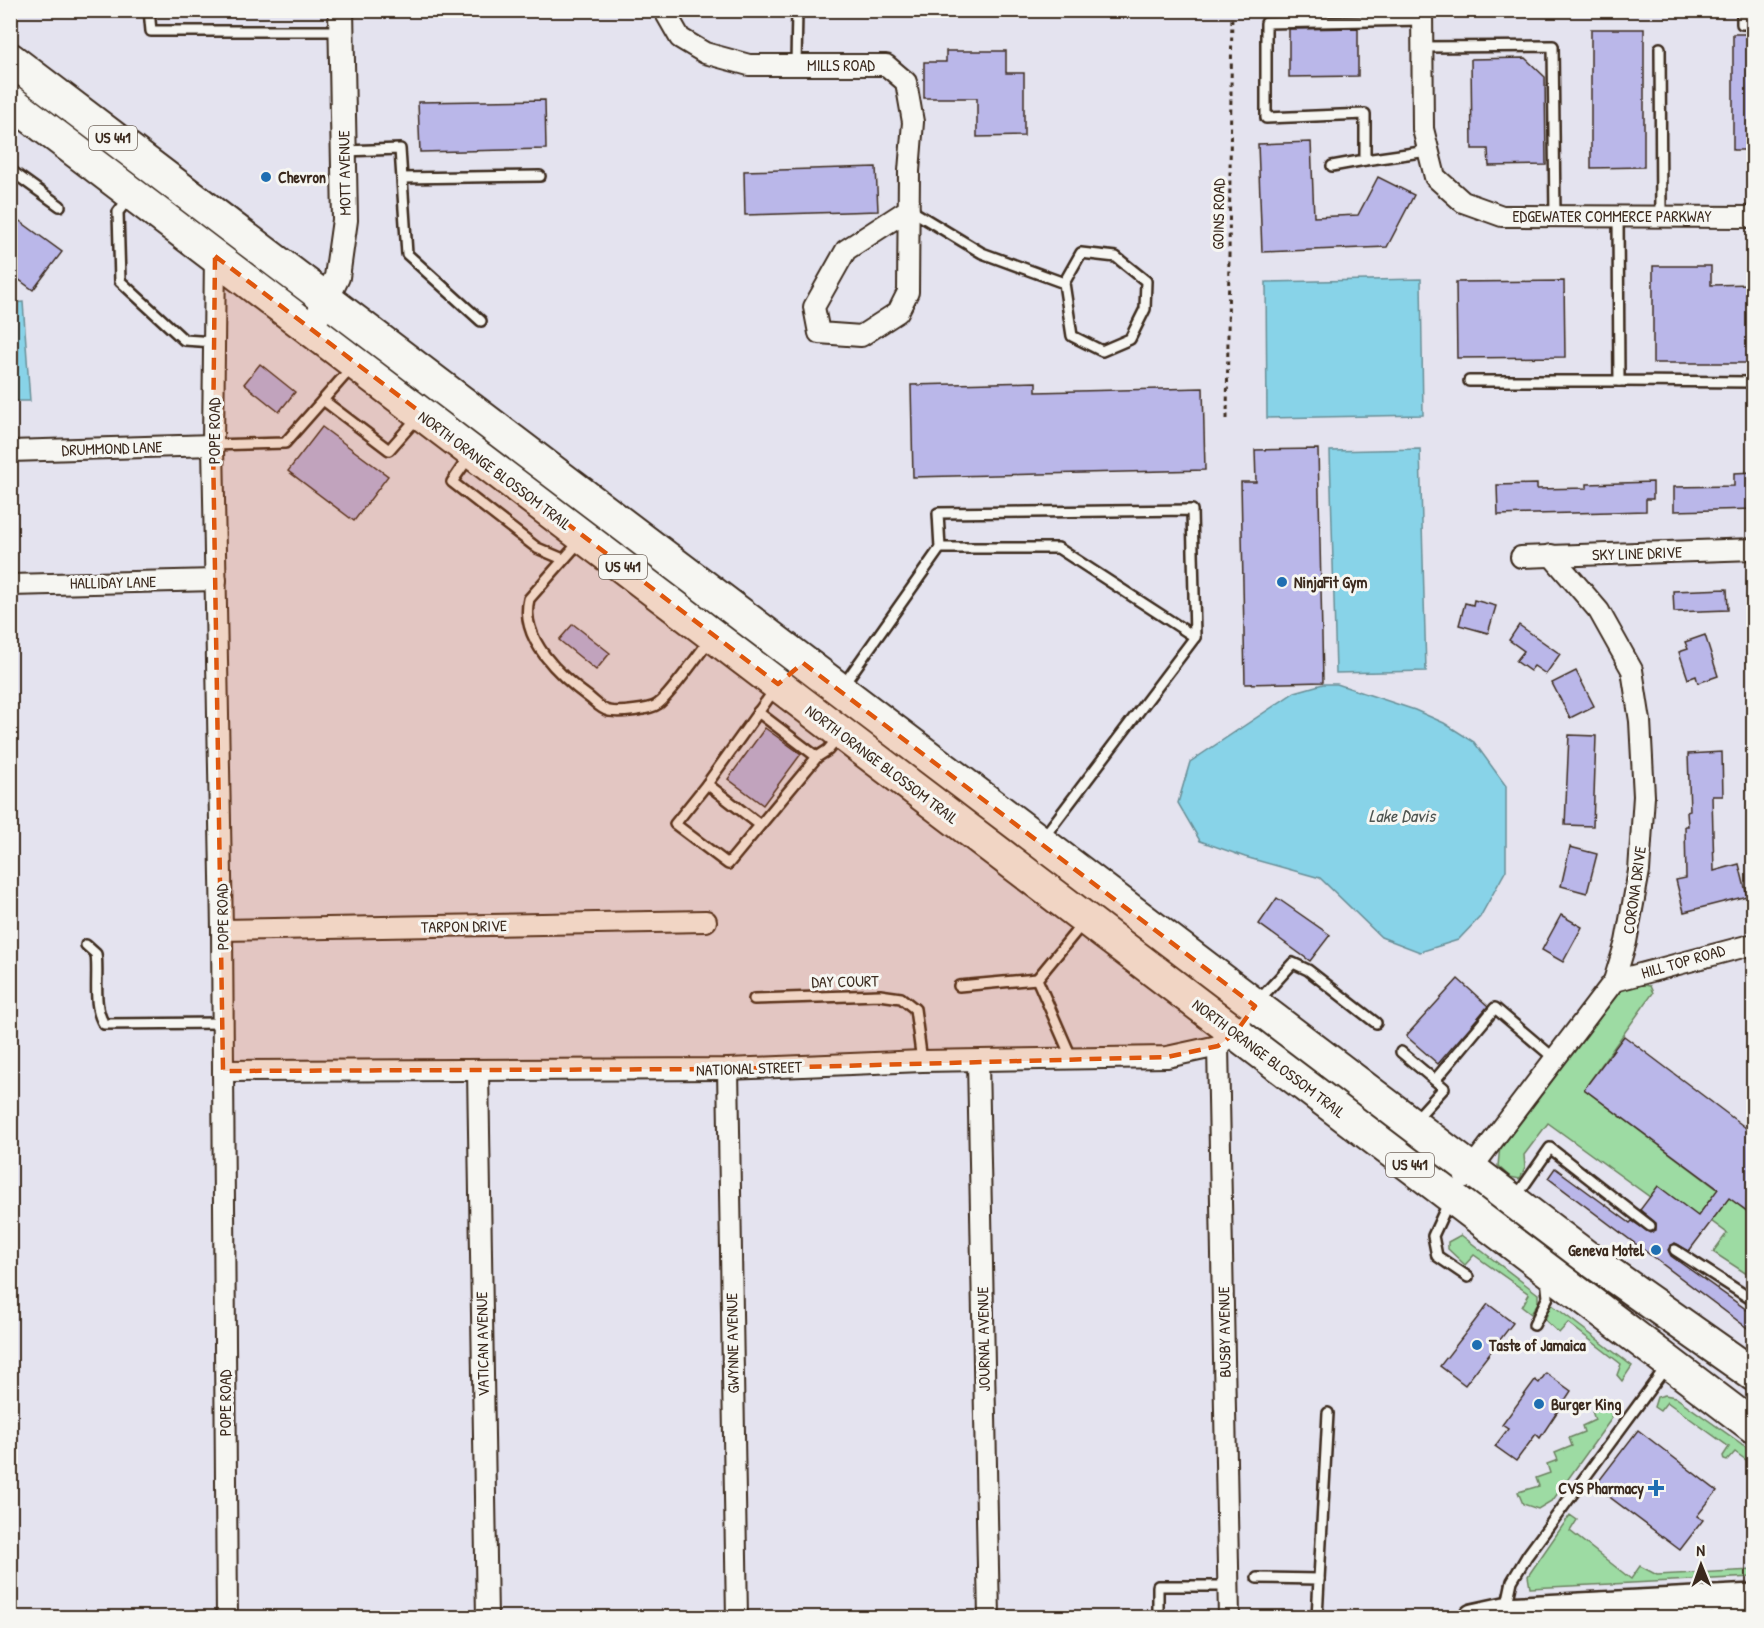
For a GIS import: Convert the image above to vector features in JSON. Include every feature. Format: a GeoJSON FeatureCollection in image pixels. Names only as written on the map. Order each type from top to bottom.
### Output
{"type":"FeatureCollection","features":[{"type":"Feature","properties":{"kind":"main road","name":"NORTH ORANGE BLOSSOM TRAIL"},"geometry":{"type":"LineString","coordinates":[[10,59],[1601,1268],[1751,1368]]}},
{"type":"Feature","properties":{"kind":"main road","name":"NORTH ORANGE BLOSSOM TRAIL"},"geometry":{"type":"LineString","coordinates":[[10,101],[472,452],[574,548],[714,636],[1086,918],[1227,1039],[1452,1196],[1754,1427]]}},
{"type":"Feature","properties":{"kind":"main road"},"geometry":{"type":"LineString","coordinates":[[1473,1617],[1505,1611],[1754,1598]]}},
{"type":"Feature","properties":{"kind":"main road"},"geometry":{"type":"LineString","coordinates":[[1575,1617],[1635,1605]]}},
{"type":"Feature","properties":{"kind":"street","name":"MILLS ROAD"},"geometry":{"type":"LineString","coordinates":[[664,10],[680,38],[705,54],[749,64],[886,65],[906,81],[913,122],[908,292],[898,312],[861,336],[819,333],[814,307],[846,250],[909,209]]}},
{"type":"Feature","properties":{"kind":"street","name":"EDGEWATER COMMERCE PARKWAY"},"geometry":{"type":"LineString","coordinates":[[1422,15],[1423,129],[1435,177],[1463,202],[1502,216],[1753,217]]}},
{"type":"Feature","properties":{"kind":"street","name":"MOTT AVENUE"},"geometry":{"type":"LineString","coordinates":[[309,328],[327,300],[337,277],[343,248],[345,220],[341,21]]}},
{"type":"Feature","properties":{"kind":"street","name":"POPE ROAD"},"geometry":{"type":"LineString","coordinates":[[216,216],[213,445],[222,930],[227,1617]]}},
{"type":"Feature","properties":{"kind":"street","name":"DRUMMOND LANE"},"geometry":{"type":"LineString","coordinates":[[10,451],[213,445]]}},
{"type":"Feature","properties":{"kind":"street","name":"SKY LINE DRIVE"},"geometry":{"type":"LineString","coordinates":[[1521,556],[1754,549]]}},
{"type":"Feature","properties":{"kind":"street","name":"CORONA DRIVE"},"geometry":{"type":"LineString","coordinates":[[1452,1196],[1470,1169],[1614,981],[1626,942],[1639,871],[1644,796],[1640,721],[1632,670],[1599,611],[1551,555]]}},
{"type":"Feature","properties":{"kind":"street","name":"HALLIDAY LANE"},"geometry":{"type":"LineString","coordinates":[[10,585],[216,580]]}},
{"type":"Feature","properties":{"kind":"street"},"geometry":{"type":"LineString","coordinates":[[778,684],[803,663]]}},
{"type":"Feature","properties":{"kind":"street","name":"TARPON DRIVE"},"geometry":{"type":"LineString","coordinates":[[222,930],[706,921]]}},
{"type":"Feature","properties":{"kind":"street","name":"HILL TOP ROAD"},"geometry":{"type":"LineString","coordinates":[[1614,981],[1754,944]]}},
{"type":"Feature","properties":{"kind":"street"},"geometry":{"type":"LineString","coordinates":[[1227,1039],[1255,1005]]}},
{"type":"Feature","properties":{"kind":"street","name":"NATIONAL STREET"},"geometry":{"type":"LineString","coordinates":[[223,1071],[728,1069],[922,1061],[1167,1057],[1227,1039]]}},
{"type":"Feature","properties":{"kind":"street","name":"BUSBY AVENUE"},"geometry":{"type":"LineString","coordinates":[[1227,1039],[1229,1617]]}},
{"type":"Feature","properties":{"kind":"street","name":"JOURNAL AVENUE"},"geometry":{"type":"LineString","coordinates":[[978,1061],[989,1617]]}},
{"type":"Feature","properties":{"kind":"street","name":"GWYNNE AVENUE"},"geometry":{"type":"LineString","coordinates":[[728,1069],[737,1617]]}},
{"type":"Feature","properties":{"kind":"street","name":"VATICAN AVENUE"},"geometry":{"type":"LineString","coordinates":[[478,1071],[487,1617]]}},
{"type":"Feature","properties":{"kind":"lane"},"geometry":{"type":"LineString","coordinates":[[149,10],[151,31],[341,21]]}},
{"type":"Feature","properties":{"kind":"lane"},"geometry":{"type":"LineString","coordinates":[[796,65],[797,10]]}},
{"type":"Feature","properties":{"kind":"lane"},"geometry":{"type":"LineString","coordinates":[[1742,10],[1742,24],[1754,24]]}},
{"type":"Feature","properties":{"kind":"lane"},"geometry":{"type":"LineString","coordinates":[[1365,160],[1365,114],[1266,118],[1266,23],[1422,15]]}},
{"type":"Feature","properties":{"kind":"lane"},"geometry":{"type":"LineString","coordinates":[[1422,47],[1552,46],[1556,216]]}},
{"type":"Feature","properties":{"kind":"lane"},"geometry":{"type":"LineString","coordinates":[[1660,48],[1661,217]]}},
{"type":"Feature","properties":{"kind":"lane"},"geometry":{"type":"LineString","coordinates":[[344,151],[400,150],[407,254],[481,321]]}},
{"type":"Feature","properties":{"kind":"lane"},"geometry":{"type":"LineString","coordinates":[[1332,166],[1428,151]]}},
{"type":"Feature","properties":{"kind":"lane"},"geometry":{"type":"LineString","coordinates":[[10,170],[60,206]]}},
{"type":"Feature","properties":{"kind":"lane"},"geometry":{"type":"LineString","coordinates":[[402,178],[540,176]]}},
{"type":"Feature","properties":{"kind":"lane"},"geometry":{"type":"LineString","coordinates":[[133,194],[118,212],[120,281],[184,340],[214,342]]}},
{"type":"Feature","properties":{"kind":"lane"},"geometry":{"type":"LineString","coordinates":[[909,209],[982,253],[1064,284]]}},
{"type":"Feature","properties":{"kind":"lane"},"geometry":{"type":"LineString","coordinates":[[1618,216],[1619,381]]}},
{"type":"Feature","properties":{"kind":"lane"},"geometry":{"type":"LineString","coordinates":[[1081,253],[1116,258],[1146,281],[1145,309],[1131,339],[1102,351],[1072,336],[1064,284],[1081,253]]}},
{"type":"Feature","properties":{"kind":"lane"},"geometry":{"type":"LineString","coordinates":[[213,445],[285,443],[355,363]]}},
{"type":"Feature","properties":{"kind":"lane"},"geometry":{"type":"LineString","coordinates":[[1469,381],[1752,382]]}},
{"type":"Feature","properties":{"kind":"lane"},"geometry":{"type":"LineString","coordinates":[[323,400],[389,450],[421,413]]}},
{"type":"Feature","properties":{"kind":"lane"},"geometry":{"type":"LineString","coordinates":[[839,690],[940,548],[938,513],[1192,510],[1195,637],[1040,843]]}},
{"type":"Feature","properties":{"kind":"lane"},"geometry":{"type":"LineString","coordinates":[[574,548],[529,599],[527,609],[529,622],[541,651],[573,686],[607,711],[628,711],[658,704],[714,636]]}},
{"type":"Feature","properties":{"kind":"lane"},"geometry":{"type":"LineString","coordinates":[[940,548],[1058,548],[1195,637]]}},
{"type":"Feature","properties":{"kind":"lane"},"geometry":{"type":"LineString","coordinates":[[778,684],[707,784],[675,824],[728,864],[817,757],[828,750],[842,733]]}},
{"type":"Feature","properties":{"kind":"lane"},"geometry":{"type":"LineString","coordinates":[[758,712],[817,757]]}},
{"type":"Feature","properties":{"kind":"lane"},"geometry":{"type":"LineString","coordinates":[[707,784],[760,825]]}},
{"type":"Feature","properties":{"kind":"lane"},"geometry":{"type":"LineString","coordinates":[[959,986],[1037,979],[1086,918]]}},
{"type":"Feature","properties":{"kind":"lane"},"geometry":{"type":"LineString","coordinates":[[86,945],[96,954],[99,1011],[104,1024],[223,1023]]}},
{"type":"Feature","properties":{"kind":"lane"},"geometry":{"type":"LineString","coordinates":[[1255,1005],[1293,963],[1308,970],[1376,1023]]}},
{"type":"Feature","properties":{"kind":"lane"},"geometry":{"type":"LineString","coordinates":[[1037,979],[1072,1059]]}},
{"type":"Feature","properties":{"kind":"lane","name":"DAY COURT"},"geometry":{"type":"LineString","coordinates":[[754,999],[880,995],[902,998],[915,1009],[922,1061]]}},
{"type":"Feature","properties":{"kind":"lane"},"geometry":{"type":"LineString","coordinates":[[1435,1080],[1494,1008],[1555,1059]]}},
{"type":"Feature","properties":{"kind":"lane"},"geometry":{"type":"LineString","coordinates":[[1401,1052],[1444,1088],[1411,1124]]}},
{"type":"Feature","properties":{"kind":"lane"},"geometry":{"type":"LineString","coordinates":[[1513,1201],[1550,1148],[1650,1226]]}},
{"type":"Feature","properties":{"kind":"lane"},"geometry":{"type":"LineString","coordinates":[[1452,1196],[1433,1236],[1437,1256],[1468,1277]]}},
{"type":"Feature","properties":{"kind":"lane"},"geometry":{"type":"LineString","coordinates":[[1675,1250],[1754,1301]]}},
{"type":"Feature","properties":{"kind":"lane"},"geometry":{"type":"LineString","coordinates":[[1534,1325],[1548,1298],[1544,1267]]}},
{"type":"Feature","properties":{"kind":"lane"},"geometry":{"type":"LineString","coordinates":[[1505,1611],[1512,1581],[1527,1556],[1669,1363]]}},
{"type":"Feature","properties":{"kind":"lane"},"geometry":{"type":"LineString","coordinates":[[1317,1617],[1328,1413]]}},
{"type":"Feature","properties":{"kind":"lane"},"geometry":{"type":"LineString","coordinates":[[1257,1578],[1319,1579]]}},
{"type":"Feature","properties":{"kind":"lane"},"geometry":{"type":"LineString","coordinates":[[1158,1617],[1158,1586],[1228,1586]]}},
{"type":"Feature","properties":{"kind":"path","name":"GOINS ROAD"},"geometry":{"type":"LineString","coordinates":[[1227,419],[1232,10]]}},
{"type":"Feature","properties":{"kind":"highlighted area"},"geometry":{"type":"Polygon","coordinates":[[[215,256],[778,684],[803,663],[1255,1006],[1236,1032],[1218,1046],[1167,1057],[728,1069],[223,1071],[213,445],[215,256]]]}},
{"type":"Feature","properties":{"kind":"green space"},"geometry":{"type":"Polygon","coordinates":[[[1631,983],[1650,986],[1653,993],[1584,1089],[1753,1216],[1753,1278],[1713,1252],[1727,1233],[1711,1221],[1722,1207],[1711,1199],[1698,1216],[1650,1197],[1548,1123],[1524,1155],[1525,1167],[1520,1179],[1510,1177],[1498,1166],[1500,1146],[1606,1003],[1631,983]]]}},
{"type":"Feature","properties":{"kind":"green space"},"geometry":{"type":"Polygon","coordinates":[[[1461,1235],[1538,1294],[1538,1303],[1531,1314],[1522,1307],[1529,1294],[1474,1255],[1465,1265],[1448,1249],[1448,1242],[1461,1235]]]}},
{"type":"Feature","properties":{"kind":"green space"},"geometry":{"type":"Polygon","coordinates":[[[1551,1304],[1632,1366],[1622,1381],[1617,1375],[1621,1364],[1568,1323],[1559,1333],[1545,1320],[1551,1304]]]}},
{"type":"Feature","properties":{"kind":"green space"},"geometry":{"type":"Polygon","coordinates":[[[1665,1395],[1675,1397],[1753,1452],[1753,1465],[1735,1452],[1727,1461],[1724,1460],[1723,1456],[1729,1447],[1667,1402],[1660,1411],[1654,1407],[1657,1397],[1665,1395]]]}},
{"type":"Feature","properties":{"kind":"green space"},"geometry":{"type":"Polygon","coordinates":[[[1608,1406],[1612,1408],[1612,1418],[1553,1500],[1538,1509],[1523,1504],[1518,1492],[1539,1486],[1536,1478],[1550,1473],[1547,1464],[1558,1460],[1555,1453],[1572,1446],[1569,1438],[1584,1432],[1582,1426],[1595,1420],[1592,1411],[1608,1406]]]}},
{"type":"Feature","properties":{"kind":"green space"},"geometry":{"type":"Polygon","coordinates":[[[1570,1515],[1577,1520],[1570,1531],[1631,1579],[1640,1566],[1657,1575],[1753,1570],[1753,1577],[1530,1588],[1528,1576],[1570,1515]]]}},
{"type":"Feature","properties":{"kind":"water"},"geometry":{"type":"Polygon","coordinates":[[[1421,279],[1423,415],[1267,418],[1266,282],[1421,279]]]}},
{"type":"Feature","properties":{"kind":"water"},"geometry":{"type":"Polygon","coordinates":[[[23,302],[30,401],[11,401],[11,303],[23,302]]]}},
{"type":"Feature","properties":{"kind":"water"},"geometry":{"type":"Polygon","coordinates":[[[1420,449],[1426,671],[1336,673],[1330,451],[1420,449]]]}},
{"type":"Feature","properties":{"kind":"water","name":"Lake Davis"},"geometry":{"type":"Polygon","coordinates":[[[1323,684],[1337,684],[1415,710],[1444,723],[1474,742],[1506,786],[1506,870],[1480,917],[1458,940],[1420,952],[1381,937],[1320,878],[1245,857],[1200,841],[1178,803],[1190,762],[1295,692],[1323,684]]]}},
{"type":"Feature","properties":{"kind":"building"},"geometry":{"type":"Polygon","coordinates":[[[1358,28],[1358,76],[1289,77],[1289,29],[1358,28]]]}},
{"type":"Feature","properties":{"kind":"building"},"geometry":{"type":"Polygon","coordinates":[[[1591,29],[1644,29],[1644,167],[1591,168],[1591,29]]]}},
{"type":"Feature","properties":{"kind":"building"},"geometry":{"type":"Polygon","coordinates":[[[1733,34],[1754,34],[1754,150],[1733,150],[1733,34]]]}},
{"type":"Feature","properties":{"kind":"building"},"geometry":{"type":"Polygon","coordinates":[[[946,51],[1006,51],[1006,73],[1024,73],[1024,136],[977,137],[977,98],[924,98],[924,62],[946,62],[946,51]]]}},
{"type":"Feature","properties":{"kind":"building"},"geometry":{"type":"Polygon","coordinates":[[[1525,58],[1545,77],[1546,165],[1489,166],[1488,149],[1472,149],[1471,59],[1525,58]]]}},
{"type":"Feature","properties":{"kind":"building"},"geometry":{"type":"Polygon","coordinates":[[[545,100],[546,149],[420,152],[418,102],[545,100]]]}},
{"type":"Feature","properties":{"kind":"building"},"geometry":{"type":"Polygon","coordinates":[[[1311,142],[1314,217],[1358,215],[1378,177],[1414,195],[1387,247],[1262,252],[1258,144],[1311,142]]]}},
{"type":"Feature","properties":{"kind":"building"},"geometry":{"type":"Polygon","coordinates":[[[876,167],[878,211],[745,215],[744,171],[876,167]]]}},
{"type":"Feature","properties":{"kind":"building"},"geometry":{"type":"Polygon","coordinates":[[[10,214],[62,252],[33,290],[10,273],[10,214]]]}},
{"type":"Feature","properties":{"kind":"building"},"geometry":{"type":"Polygon","coordinates":[[[1653,266],[1711,266],[1711,285],[1754,284],[1754,363],[1653,363],[1653,266]]]}},
{"type":"Feature","properties":{"kind":"building"},"geometry":{"type":"Polygon","coordinates":[[[1564,281],[1565,357],[1457,358],[1456,282],[1564,281]]]}},
{"type":"Feature","properties":{"kind":"building"},"geometry":{"type":"Polygon","coordinates":[[[260,364],[295,392],[279,412],[244,384],[260,364]]]}},
{"type":"Feature","properties":{"kind":"building"},"geometry":{"type":"Polygon","coordinates":[[[1036,382],[1036,392],[1203,388],[1205,470],[913,477],[911,385],[1036,382]]]}},
{"type":"Feature","properties":{"kind":"building"},"geometry":{"type":"Polygon","coordinates":[[[322,427],[388,476],[354,521],[288,471],[322,427]]]}},
{"type":"Feature","properties":{"kind":"building","name":"NinjaFit Gym"},"geometry":{"type":"Polygon","coordinates":[[[1318,449],[1323,682],[1245,684],[1241,482],[1256,482],[1255,450],[1318,449]]]}},
{"type":"Feature","properties":{"kind":"building"},"geometry":{"type":"Polygon","coordinates":[[[1754,472],[1754,509],[1674,511],[1674,487],[1734,486],[1734,473],[1754,472]]]}},
{"type":"Feature","properties":{"kind":"building"},"geometry":{"type":"Polygon","coordinates":[[[1653,482],[1653,499],[1646,499],[1646,511],[1498,515],[1497,485],[1537,484],[1537,489],[1587,488],[1587,484],[1653,482]]]}},
{"type":"Feature","properties":{"kind":"building"},"geometry":{"type":"Polygon","coordinates":[[[1727,589],[1728,610],[1674,612],[1673,591],[1727,589]]]}},
{"type":"Feature","properties":{"kind":"building"},"geometry":{"type":"Polygon","coordinates":[[[1474,600],[1496,606],[1488,633],[1459,625],[1465,603],[1473,605],[1474,600]]]}},
{"type":"Feature","properties":{"kind":"building"},"geometry":{"type":"Polygon","coordinates":[[[573,624],[610,653],[596,670],[559,640],[573,624]]]}},
{"type":"Feature","properties":{"kind":"building"},"geometry":{"type":"Polygon","coordinates":[[[1519,625],[1560,654],[1546,674],[1534,666],[1530,671],[1516,661],[1524,651],[1509,640],[1519,625]]]}},
{"type":"Feature","properties":{"kind":"building"},"geometry":{"type":"Polygon","coordinates":[[[1705,635],[1718,676],[1698,683],[1696,676],[1688,679],[1679,652],[1688,649],[1685,642],[1705,635]]]}},
{"type":"Feature","properties":{"kind":"building"},"geometry":{"type":"Polygon","coordinates":[[[1576,671],[1594,706],[1570,718],[1552,683],[1576,671]]]}},
{"type":"Feature","properties":{"kind":"building"},"geometry":{"type":"Polygon","coordinates":[[[765,728],[801,754],[763,805],[728,779],[765,728]]]}},
{"type":"Feature","properties":{"kind":"building"},"geometry":{"type":"Polygon","coordinates":[[[1569,735],[1596,736],[1593,826],[1565,825],[1569,735]]]}},
{"type":"Feature","properties":{"kind":"building"},"geometry":{"type":"Polygon","coordinates":[[[1722,752],[1723,796],[1712,796],[1714,871],[1739,864],[1747,896],[1684,912],[1676,880],[1686,878],[1685,826],[1688,826],[1687,812],[1690,811],[1688,754],[1722,752]]]}},
{"type":"Feature","properties":{"kind":"building"},"geometry":{"type":"Polygon","coordinates":[[[1570,847],[1597,854],[1587,893],[1561,886],[1570,847]]]}},
{"type":"Feature","properties":{"kind":"building"},"geometry":{"type":"Polygon","coordinates":[[[1277,898],[1330,935],[1310,961],[1259,924],[1277,898]]]}},
{"type":"Feature","properties":{"kind":"building"},"geometry":{"type":"Polygon","coordinates":[[[1561,915],[1582,927],[1563,962],[1542,950],[1561,915]]]}},
{"type":"Feature","properties":{"kind":"building"},"geometry":{"type":"Polygon","coordinates":[[[1458,979],[1488,1006],[1438,1064],[1406,1036],[1458,979]]]}},
{"type":"Feature","properties":{"kind":"building"},"geometry":{"type":"Polygon","coordinates":[[[1624,1036],[1754,1134],[1754,1216],[1729,1198],[1689,1251],[1675,1243],[1668,1250],[1671,1256],[1754,1315],[1754,1333],[1548,1178],[1555,1168],[1630,1223],[1632,1221],[1650,1233],[1656,1230],[1656,1223],[1640,1210],[1658,1186],[1698,1216],[1718,1189],[1584,1089],[1624,1036]]]}},
{"type":"Feature","properties":{"kind":"building","name":"Taste of Jamaica"},"geometry":{"type":"Polygon","coordinates":[[[1488,1304],[1513,1323],[1465,1385],[1440,1366],[1488,1304]]]}},
{"type":"Feature","properties":{"kind":"building","name":"Burger King"},"geometry":{"type":"Polygon","coordinates":[[[1546,1373],[1571,1391],[1540,1438],[1536,1434],[1516,1461],[1495,1446],[1508,1429],[1502,1425],[1535,1380],[1539,1383],[1546,1373]]]}},
{"type":"Feature","properties":{"kind":"building","name":"CVS Pharmacy"},"geometry":{"type":"Polygon","coordinates":[[[1638,1430],[1717,1491],[1697,1516],[1703,1520],[1680,1550],[1595,1486],[1638,1430]]]}},
{"type":"Feature","properties":{"kind":"place","name":"Chevron"},"geometry":{"type":"Point","coordinates":[266,177]}},
{"type":"Feature","properties":{"kind":"place","name":"NinjaFit Gym"},"geometry":{"type":"Point","coordinates":[1282,582]}},
{"type":"Feature","properties":{"kind":"place","name":"Geneva Motel"},"geometry":{"type":"Point","coordinates":[1656,1250]}},
{"type":"Feature","properties":{"kind":"place","name":"Taste of Jamaica"},"geometry":{"type":"Point","coordinates":[1477,1345]}},
{"type":"Feature","properties":{"kind":"place","name":"Burger King"},"geometry":{"type":"Point","coordinates":[1539,1404]}},
{"type":"Feature","properties":{"kind":"place","name":"CVS Pharmacy"},"geometry":{"type":"Point","coordinates":[1656,1488]}}]}
